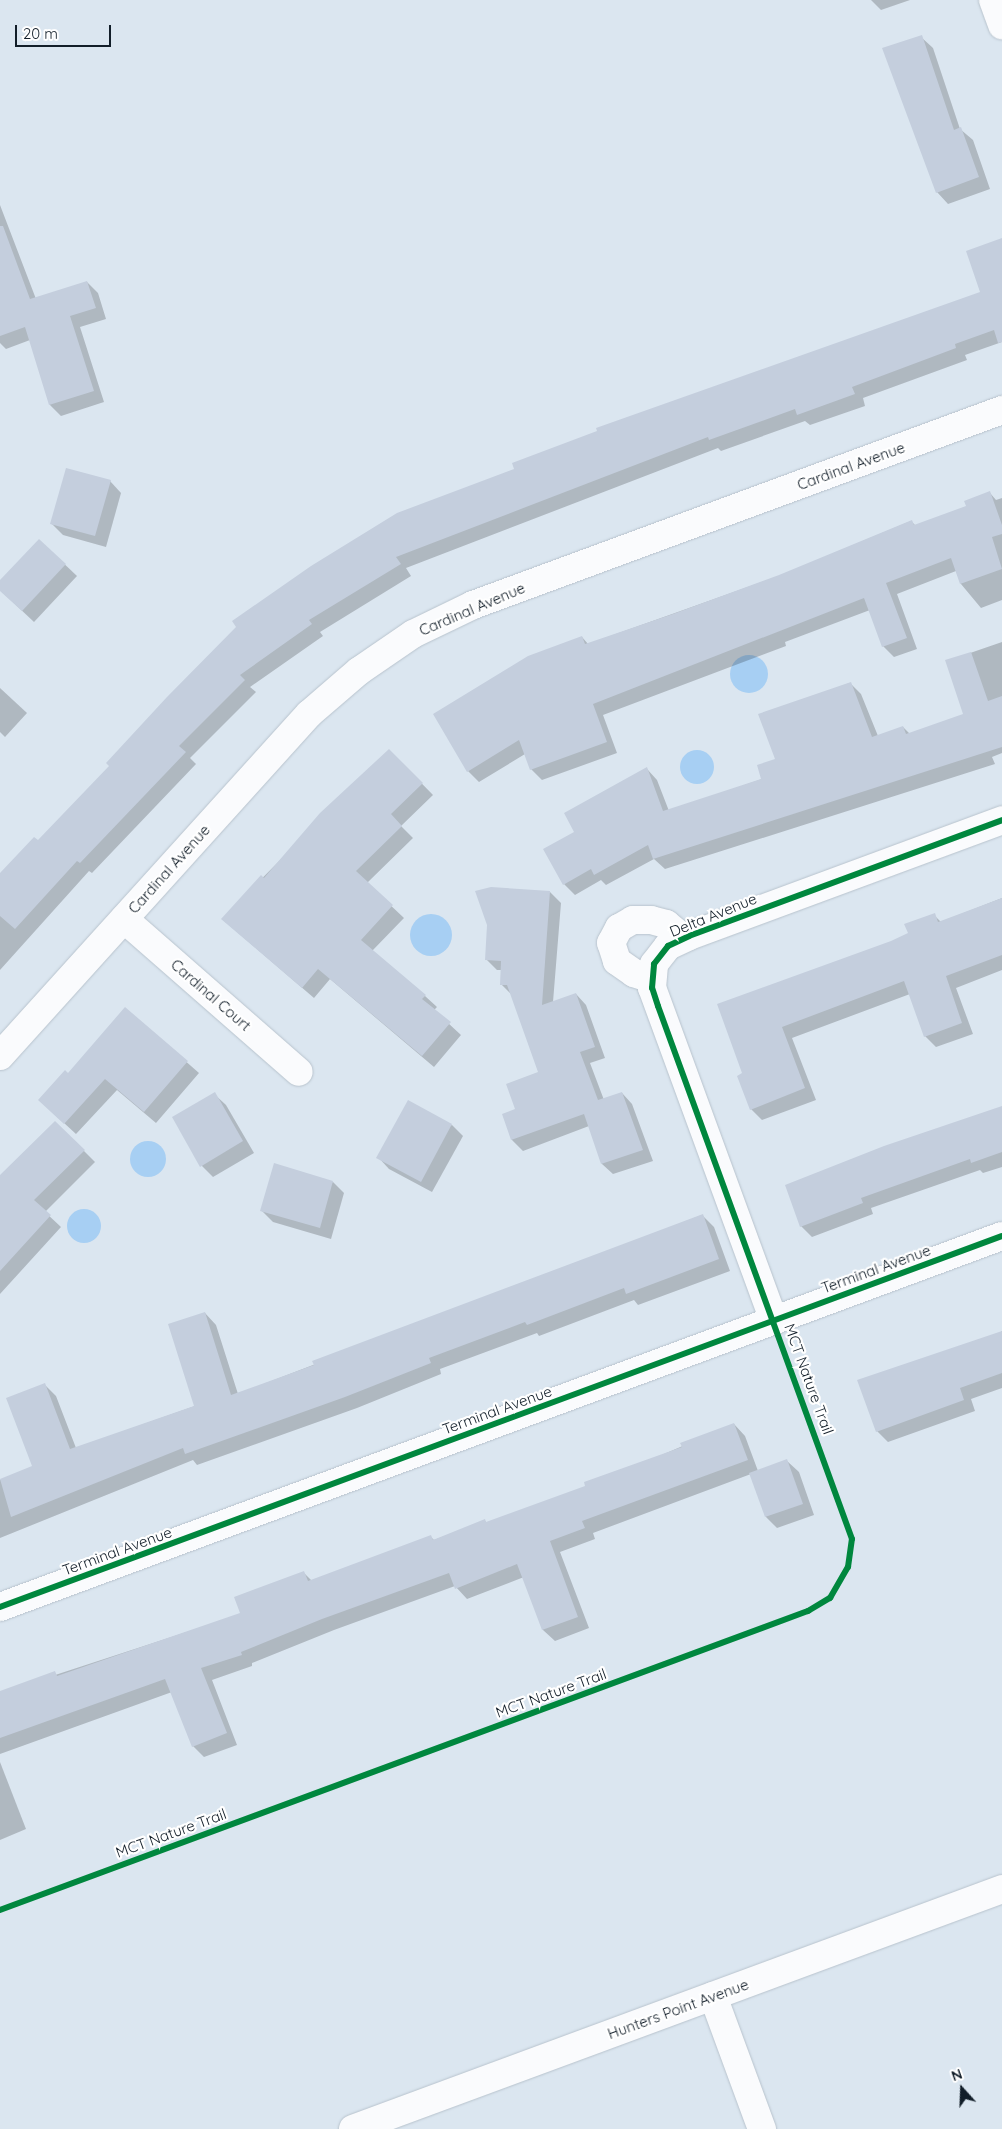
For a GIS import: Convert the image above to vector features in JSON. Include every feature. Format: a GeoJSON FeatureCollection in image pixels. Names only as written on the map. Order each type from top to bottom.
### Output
{"type":"FeatureCollection","features":[{"type":"Feature","properties":{"kind":"street"},"geometry":{"type":"LineString","coordinates":[[993,0],[1002,25]]}},
{"type":"Feature","properties":{"kind":"street","name":"Cardinal Avenue"},"geometry":{"type":"LineString","coordinates":[[0,1056],[309,714],[359,671],[413,634],[473,605],[1002,410]]}},
{"type":"Feature","properties":{"kind":"street","name":"Delta Avenue"},"geometry":{"type":"LineString","coordinates":[[683,938],[666,924],[651,920],[634,920],[619,928],[611,944],[617,961],[634,973],[652,979],[654,964],[668,946],[683,938],[1002,820]]}},
{"type":"Feature","properties":{"kind":"street","name":"Cardinal Court"},"geometry":{"type":"LineString","coordinates":[[124,919],[299,1072]]}},
{"type":"Feature","properties":{"kind":"street"},"geometry":{"type":"LineString","coordinates":[[652,979],[652,988],[658,1006],[774,1320]]}},
{"type":"Feature","properties":{"kind":"street","name":"Terminal Avenue"},"geometry":{"type":"LineString","coordinates":[[0,1607],[1002,1236]]}},
{"type":"Feature","properties":{"kind":"street","name":"Hunters Point Avenue"},"geometry":{"type":"LineString","coordinates":[[353,2129],[1002,1889]]}},
{"type":"Feature","properties":{"kind":"street"},"geometry":{"type":"LineString","coordinates":[[713,1996],[762,2129]]}},
{"type":"Feature","properties":{"kind":"water"},"geometry":{"type":"Polygon","coordinates":[[[749,655],[762,661],[768,674],[762,687],[749,693],[736,687],[730,674],[736,661],[749,655]]]}},
{"type":"Feature","properties":{"kind":"water"},"geometry":{"type":"Polygon","coordinates":[[[697,750],[704,751],[709,755],[713,760],[713,774],[709,779],[704,783],[697,784],[690,783],[685,779],[681,774],[680,767],[681,760],[685,755],[690,751],[697,750]]]}},
{"type":"Feature","properties":{"kind":"water"},"geometry":{"type":"Polygon","coordinates":[[[431,914],[446,920],[452,935],[446,950],[431,956],[416,950],[410,935],[416,920],[431,914]]]}},
{"type":"Feature","properties":{"kind":"water"},"geometry":{"type":"Polygon","coordinates":[[[148,1141],[155,1142],[161,1146],[165,1152],[165,1166],[161,1172],[155,1176],[148,1177],[141,1176],[135,1172],[131,1166],[130,1159],[131,1152],[135,1146],[141,1142],[148,1141]]]}},
{"type":"Feature","properties":{"kind":"water"},"geometry":{"type":"Polygon","coordinates":[[[84,1209],[91,1210],[96,1214],[100,1219],[100,1233],[96,1238],[91,1242],[84,1243],[77,1242],[72,1238],[68,1233],[67,1226],[68,1219],[72,1214],[77,1210],[84,1209]]]}},
{"type":"Feature","properties":{"kind":"building"},"geometry":{"type":"Polygon","coordinates":[[[922,35],[954,130],[961,127],[979,177],[936,193],[882,48],[922,35]]]}},
{"type":"Feature","properties":{"kind":"building"},"geometry":{"type":"Polygon","coordinates":[[[0,226],[3,226],[30,299],[87,281],[96,308],[70,316],[94,391],[49,405],[25,327],[0,336],[0,226]]]}},
{"type":"Feature","properties":{"kind":"building"},"geometry":{"type":"Polygon","coordinates":[[[1002,238],[1002,342],[998,343],[994,330],[955,344],[956,348],[852,387],[855,394],[797,415],[795,409],[709,440],[708,437],[396,557],[401,564],[309,620],[312,624],[240,675],[245,680],[179,746],[186,752],[80,863],[77,861],[15,929],[0,916],[0,873],[34,837],[38,840],[109,766],[106,763],[167,697],[236,627],[232,621],[311,566],[397,513],[514,469],[512,463],[597,431],[596,428],[980,292],[966,251],[1002,238]]]}},
{"type":"Feature","properties":{"kind":"building"},"geometry":{"type":"Polygon","coordinates":[[[66,468],[111,480],[95,536],[50,524],[66,468]]]}},
{"type":"Feature","properties":{"kind":"building"},"geometry":{"type":"Polygon","coordinates":[[[990,491],[1002,525],[1002,534],[992,537],[1002,569],[960,584],[951,558],[886,583],[907,638],[882,647],[864,598],[593,704],[607,742],[530,770],[519,740],[467,772],[433,714],[528,656],[582,636],[585,644],[673,614],[779,575],[912,520],[914,525],[966,506],[964,501],[990,491]]]}},
{"type":"Feature","properties":{"kind":"building"},"geometry":{"type":"Polygon","coordinates":[[[39,539],[66,564],[22,611],[0,591],[0,580],[39,539]]]}},
{"type":"Feature","properties":{"kind":"building"},"geometry":{"type":"Polygon","coordinates":[[[971,652],[988,701],[1002,696],[1002,747],[653,859],[648,845],[594,875],[591,869],[563,885],[543,849],[574,832],[564,813],[647,767],[663,811],[761,779],[757,765],[775,759],[758,714],[851,682],[872,737],[903,726],[906,734],[963,714],[945,660],[971,652]]]}},
{"type":"Feature","properties":{"kind":"building"},"geometry":{"type":"Polygon","coordinates":[[[389,749],[423,783],[391,814],[402,826],[356,871],[393,905],[361,940],[426,995],[422,999],[451,1022],[422,1056],[318,969],[302,988],[221,919],[261,875],[264,878],[320,813],[389,749]]]}},
{"type":"Feature","properties":{"kind":"building"},"geometry":{"type":"Polygon","coordinates":[[[491,887],[550,891],[542,1005],[576,993],[595,1047],[580,1052],[598,1100],[622,1092],[643,1150],[601,1164],[584,1114],[511,1140],[502,1114],[515,1109],[506,1084],[538,1072],[507,985],[500,985],[501,961],[485,960],[487,925],[475,891],[491,887]]]}},
{"type":"Feature","properties":{"kind":"building"},"geometry":{"type":"Polygon","coordinates":[[[1002,898],[1002,955],[946,976],[962,1023],[924,1037],[904,981],[782,1027],[805,1088],[750,1110],[737,1076],[742,1073],[717,1004],[891,941],[908,933],[904,924],[935,913],[938,922],[1002,898]]]}},
{"type":"Feature","properties":{"kind":"building"},"geometry":{"type":"Polygon","coordinates":[[[125,1007],[188,1061],[144,1112],[105,1079],[64,1124],[38,1100],[65,1070],[68,1073],[125,1007]]]}},
{"type":"Feature","properties":{"kind":"building"},"geometry":{"type":"Polygon","coordinates":[[[215,1092],[243,1141],[200,1167],[172,1117],[215,1092]]]}},
{"type":"Feature","properties":{"kind":"building"},"geometry":{"type":"Polygon","coordinates":[[[408,1100],[452,1124],[421,1182],[376,1158],[408,1100]]]}},
{"type":"Feature","properties":{"kind":"building"},"geometry":{"type":"Polygon","coordinates":[[[1002,1106],[1002,1152],[971,1163],[970,1159],[861,1198],[863,1203],[800,1227],[785,1185],[884,1146],[1002,1106]]]}},
{"type":"Feature","properties":{"kind":"building"},"geometry":{"type":"Polygon","coordinates":[[[55,1121],[85,1150],[34,1200],[51,1215],[0,1271],[0,1175],[55,1121]]]}},
{"type":"Feature","properties":{"kind":"building"},"geometry":{"type":"Polygon","coordinates":[[[274,1163],[333,1181],[320,1228],[260,1211],[274,1163]]]}},
{"type":"Feature","properties":{"kind":"building"},"geometry":{"type":"Polygon","coordinates":[[[703,1214],[719,1259],[626,1294],[624,1288],[527,1325],[525,1322],[429,1358],[431,1363],[345,1397],[185,1454],[183,1448],[11,1517],[0,1479],[32,1466],[6,1398],[45,1383],[70,1449],[194,1406],[168,1324],[205,1312],[231,1395],[314,1365],[312,1361],[703,1214]]]}},
{"type":"Feature","properties":{"kind":"building"},"geometry":{"type":"Polygon","coordinates":[[[1002,1331],[1002,1373],[960,1388],[964,1400],[876,1432],[857,1380],[1002,1331]]]}},
{"type":"Feature","properties":{"kind":"building"},"geometry":{"type":"Polygon","coordinates":[[[734,1423],[748,1460],[582,1521],[585,1528],[550,1541],[578,1617],[542,1630],[517,1564],[455,1589],[449,1573],[322,1619],[241,1652],[242,1655],[201,1668],[227,1733],[192,1747],[165,1679],[0,1738],[0,1691],[55,1671],[57,1676],[240,1613],[234,1597],[304,1571],[308,1581],[431,1535],[433,1540],[485,1519],[486,1522],[585,1486],[584,1482],[682,1447],[680,1443],[734,1423]]]}},
{"type":"Feature","properties":{"kind":"building"},"geometry":{"type":"Polygon","coordinates":[[[787,1459],[803,1504],[765,1517],[749,1473],[787,1459]]]}},
{"type":"Feature","properties":{"kind":"cycle path","name":"MCT Nature Trail"},"geometry":{"type":"LineString","coordinates":[[0,1910],[808,1611],[830,1598],[848,1567],[852,1539],[658,1006],[652,988],[654,964],[668,946],[689,936],[1002,820]]}},
{"type":"Feature","properties":{"kind":"cycle path","name":"MCT Nature Trail"},"geometry":{"type":"LineString","coordinates":[[0,1607],[1002,1236]]}}]}
